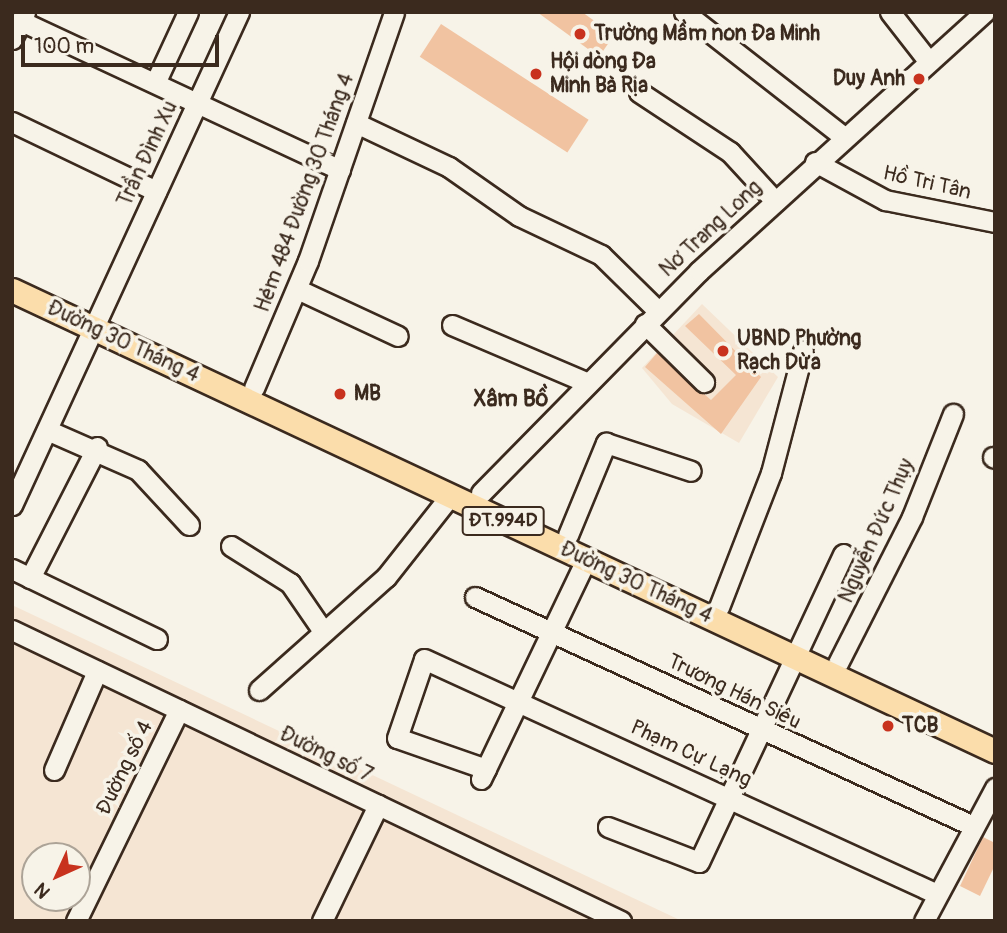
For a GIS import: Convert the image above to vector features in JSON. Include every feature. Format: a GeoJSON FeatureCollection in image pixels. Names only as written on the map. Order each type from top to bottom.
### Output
{"type":"FeatureCollection","features":[{"type":"Feature","properties":{"kind":"main road","name":"Đường 30 Tháng 4"},"geometry":{"type":"LineString","coordinates":[[12,275],[97,322],[478,501],[586,560],[800,652],[838,663],[995,734]]}},
{"type":"Feature","properties":{"kind":"main road","name":"Đường 30 Tháng 4"},"geometry":{"type":"LineString","coordinates":[[12,290],[97,322],[254,388],[453,489]]}},
{"type":"Feature","properties":{"kind":"main road","name":"Đường 30 Tháng 4"},"geometry":{"type":"LineString","coordinates":[[478,501],[568,535],[719,607],[800,652],[995,751]]}},
{"type":"Feature","properties":{"kind":"street"},"geometry":{"type":"LineString","coordinates":[[156,81],[188,12]]}},
{"type":"Feature","properties":{"kind":"street","name":"Hẻm 484 Đường 30 Tháng 4"},"geometry":{"type":"LineString","coordinates":[[254,388],[297,289],[394,12]]}},
{"type":"Feature","properties":{"kind":"street"},"geometry":{"type":"LineString","coordinates":[[890,12],[929,62]]}},
{"type":"Feature","properties":{"kind":"street","name":"Nơ Trang Long"},"geometry":{"type":"LineString","coordinates":[[478,501],[652,317],[815,162],[985,12]]}},
{"type":"Feature","properties":{"kind":"street","name":"Trần Đình Xu"},"geometry":{"type":"LineString","coordinates":[[12,505],[238,13]]}},
{"type":"Feature","properties":{"kind":"street"},"geometry":{"type":"LineString","coordinates":[[691,14],[844,137]]}},
{"type":"Feature","properties":{"kind":"street"},"geometry":{"type":"LineString","coordinates":[[12,39],[23,17],[198,99],[287,150],[340,170]]}},
{"type":"Feature","properties":{"kind":"street"},"geometry":{"type":"LineString","coordinates":[[639,92],[730,152],[775,201]]}},
{"type":"Feature","properties":{"kind":"street"},"geometry":{"type":"LineString","coordinates":[[12,122],[156,191]]}},
{"type":"Feature","properties":{"kind":"street"},"geometry":{"type":"LineString","coordinates":[[356,122],[449,167],[519,216],[601,255],[704,382]]}},
{"type":"Feature","properties":{"kind":"street","name":"Hồ Tri Tân"},"geometry":{"type":"LineString","coordinates":[[815,162],[885,200],[995,222]]}},
{"type":"Feature","properties":{"kind":"street"},"geometry":{"type":"LineString","coordinates":[[297,289],[398,336]]}},
{"type":"Feature","properties":{"kind":"street"},"geometry":{"type":"LineString","coordinates":[[452,325],[588,383]]}},
{"type":"Feature","properties":{"kind":"street"},"geometry":{"type":"LineString","coordinates":[[719,607],[771,473],[803,351]]}},
{"type":"Feature","properties":{"kind":"street","name":"Nguyễn Đức Thụy"},"geometry":{"type":"LineString","coordinates":[[838,663],[912,517],[953,414]]}},
{"type":"Feature","properties":{"kind":"street"},"geometry":{"type":"LineString","coordinates":[[47,430],[97,447],[138,470],[189,524]]}},
{"type":"Feature","properties":{"kind":"street"},"geometry":{"type":"LineString","coordinates":[[568,535],[606,443],[691,471]]}},
{"type":"Feature","properties":{"kind":"street"},"geometry":{"type":"LineString","coordinates":[[97,447],[21,573],[157,639]]}},
{"type":"Feature","properties":{"kind":"street"},"geometry":{"type":"LineString","coordinates":[[259,690],[386,577],[453,489]]}},
{"type":"Feature","properties":{"kind":"street"},"geometry":{"type":"LineString","coordinates":[[231,546],[290,583],[323,631]]}},
{"type":"Feature","properties":{"kind":"street"},"geometry":{"type":"LineString","coordinates":[[608,827],[699,862],[844,554]]}},
{"type":"Feature","properties":{"kind":"street"},"geometry":{"type":"LineString","coordinates":[[520,699],[586,560]]}},
{"type":"Feature","properties":{"kind":"street","name":"Trương Hán Siêu"},"geometry":{"type":"LineString","coordinates":[[475,597],[761,730],[975,824],[995,830]]}},
{"type":"Feature","properties":{"kind":"street","name":"Đường số 7"},"geometry":{"type":"LineString","coordinates":[[12,630],[621,921]]}},
{"type":"Feature","properties":{"kind":"street","name":"Phạm Cự Lạng"},"geometry":{"type":"LineString","coordinates":[[520,699],[483,775],[397,738],[424,659],[520,699],[937,894]]}},
{"type":"Feature","properties":{"kind":"street"},"geometry":{"type":"LineString","coordinates":[[54,770],[97,671]]}},
{"type":"Feature","properties":{"kind":"street","name":"Đường số 4"},"geometry":{"type":"LineString","coordinates":[[76,921],[179,710]]}},
{"type":"Feature","properties":{"kind":"street"},"geometry":{"type":"LineString","coordinates":[[923,921],[995,788]]}},
{"type":"Feature","properties":{"kind":"street"},"geometry":{"type":"LineString","coordinates":[[322,921],[378,805]]}},
{"type":"Feature","properties":{"kind":"shaded area"},"geometry":{"type":"Polygon","coordinates":[[[702,304],[778,377],[739,443],[672,404],[642,368],[702,304]]]}},
{"type":"Feature","properties":{"kind":"shaded area"},"geometry":{"type":"Polygon","coordinates":[[[12,605],[682,921],[12,921],[12,605]]]}},
{"type":"Feature","properties":{"kind":"building"},"geometry":{"type":"Polygon","coordinates":[[[537,12],[582,12],[614,35],[599,57],[537,12]]]}},
{"type":"Feature","properties":{"kind":"building"},"geometry":{"type":"Polygon","coordinates":[[[441,24],[589,120],[567,153],[420,57],[441,24]]]}},
{"type":"Feature","properties":{"kind":"building","name":"UBND Phường Rạch Dừa"},"geometry":{"type":"Polygon","coordinates":[[[699,314],[761,377],[721,434],[645,367],[657,353],[711,400],[736,375],[685,326],[699,314]]]}},
{"type":"Feature","properties":{"kind":"building"},"geometry":{"type":"Polygon","coordinates":[[[983,837],[995,843],[995,865],[980,896],[960,886],[983,837]]]}},
{"type":"Feature","properties":{"kind":"place","name":"Trường Mầm non Đa Minh"},"geometry":{"type":"Point","coordinates":[580,34]}},
{"type":"Feature","properties":{"kind":"place","name":"Hội dòng Đa Minh Bà Rịa"},"geometry":{"type":"Point","coordinates":[536,74]}},
{"type":"Feature","properties":{"kind":"place","name":"Duy Anh"},"geometry":{"type":"Point","coordinates":[919,79]}},
{"type":"Feature","properties":{"kind":"place","name":"UBND Phường Rạch Dừa"},"geometry":{"type":"Point","coordinates":[723,351]}},
{"type":"Feature","properties":{"kind":"place","name":"MB"},"geometry":{"type":"Point","coordinates":[340,394]}},
{"type":"Feature","properties":{"kind":"place","name":"TCB"},"geometry":{"type":"Point","coordinates":[888,726]}},
{"type":"Feature","properties":{"kind":"district","name":"Xâm Bồ"},"geometry":{"type":"Point","coordinates":[511,399]}}]}
